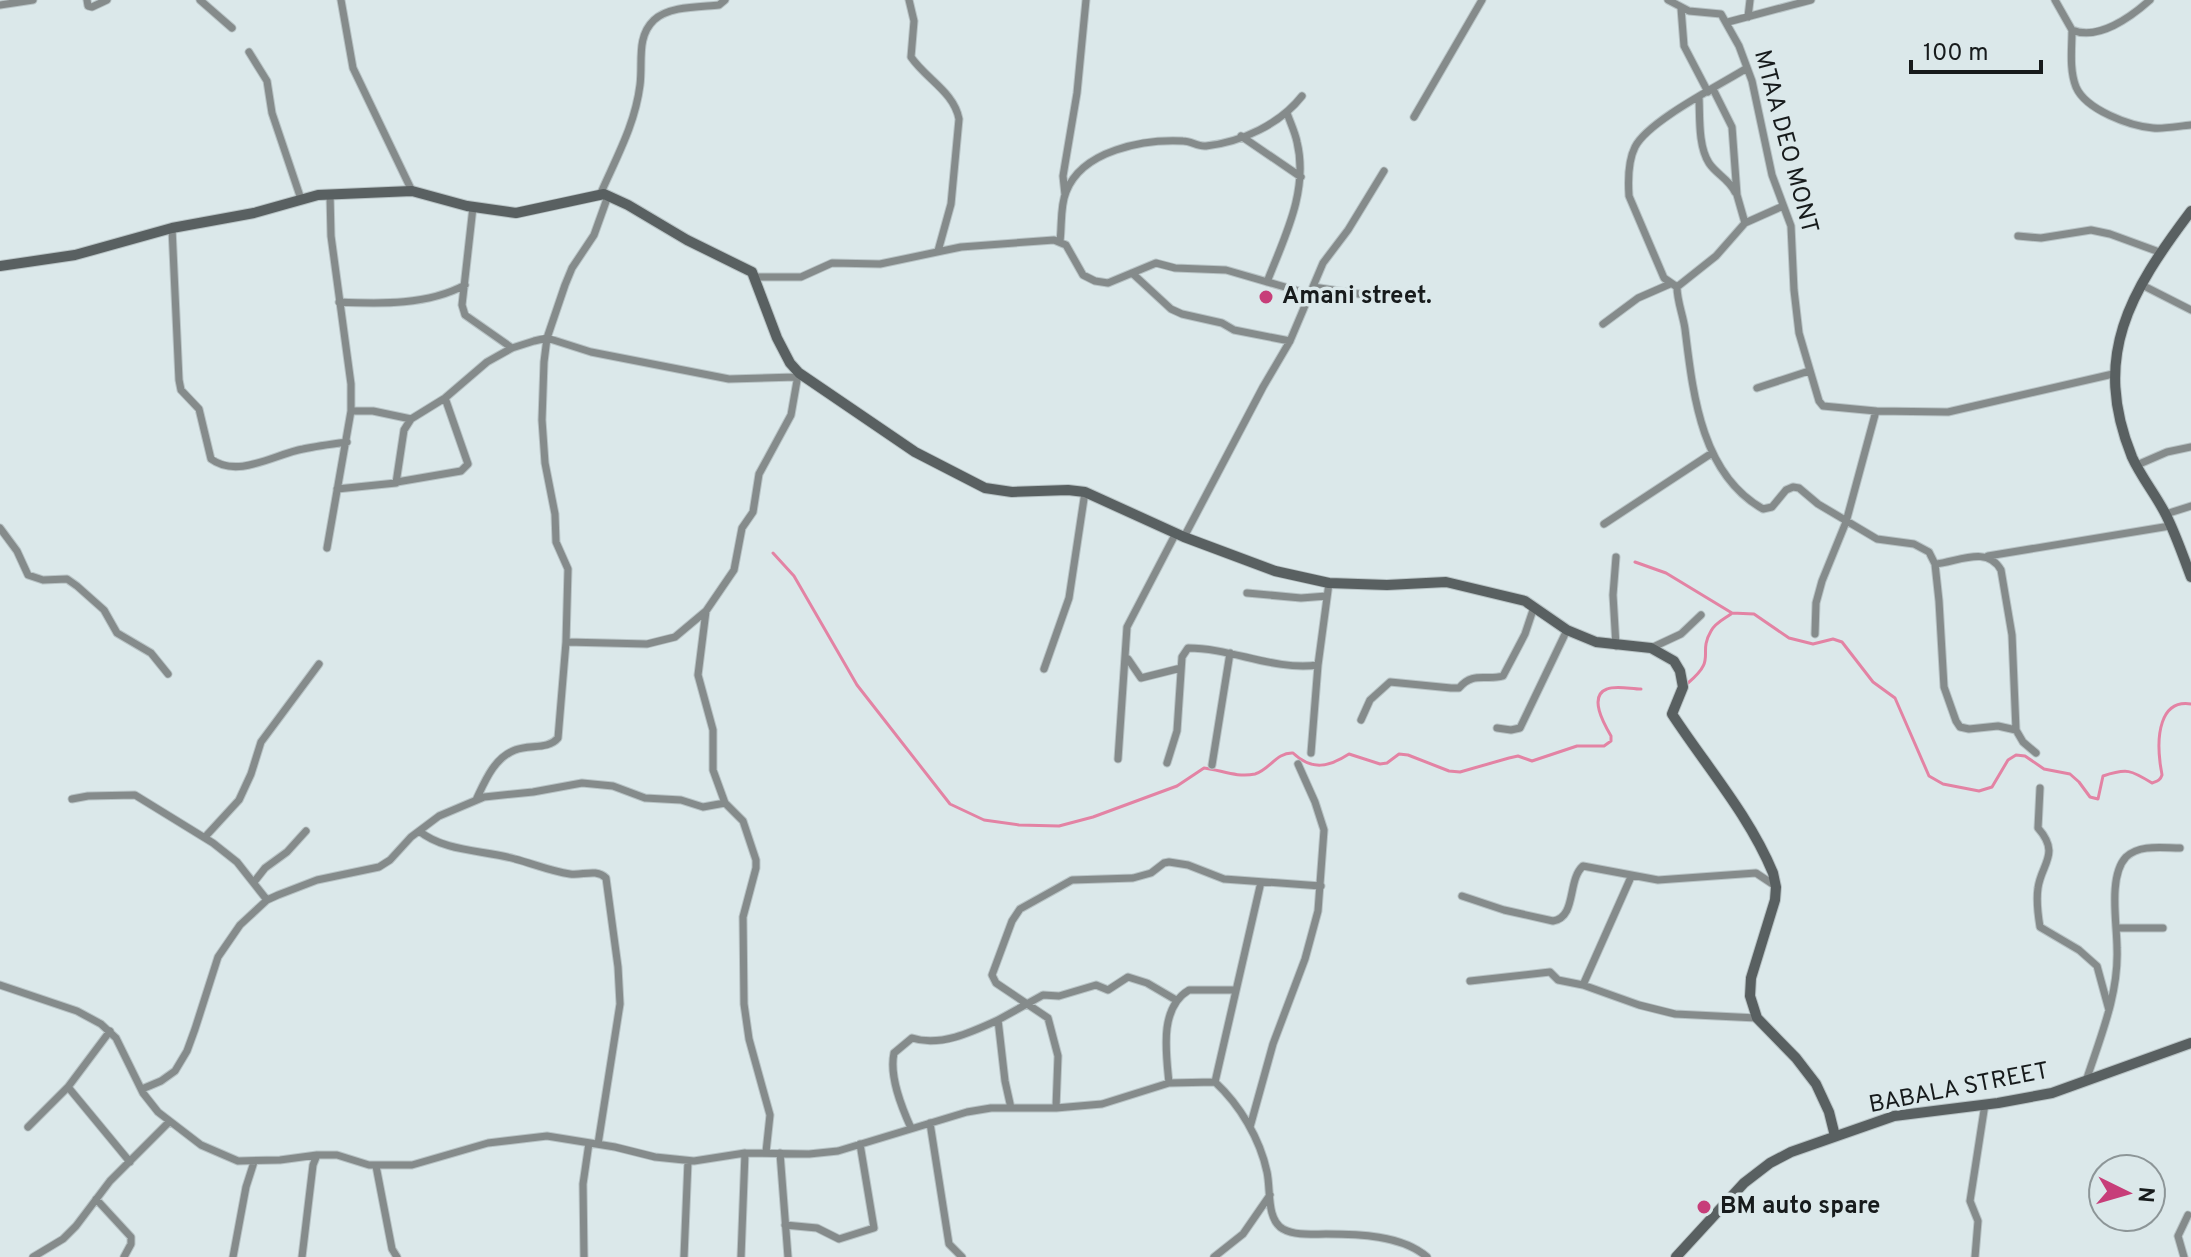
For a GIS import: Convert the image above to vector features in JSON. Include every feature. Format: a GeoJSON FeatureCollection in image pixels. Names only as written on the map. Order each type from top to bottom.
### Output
{"type":"FeatureCollection","features":[{"type":"Feature","properties":{"kind":"street"},"geometry":{"type":"LineString","coordinates":[[0,5],[33,0]]}},
{"type":"Feature","properties":{"kind":"street"},"geometry":{"type":"LineString","coordinates":[[87,0],[90,7],[107,0]]}},
{"type":"Feature","properties":{"kind":"street"},"geometry":{"type":"LineString","coordinates":[[200,0],[232,28]]}},
{"type":"Feature","properties":{"kind":"street"},"geometry":{"type":"LineString","coordinates":[[341,0],[353,68],[412,191]]}},
{"type":"Feature","properties":{"kind":"street"},"geometry":{"type":"LineString","coordinates":[[476,800],[494,767],[511,752],[556,742],[566,642],[568,569],[556,542],[555,514],[543,441],[542,393],[547,338],[569,276],[594,235],[604,195],[631,126],[640,85],[641,48],[645,31],[655,18],[666,13],[719,5],[725,0]]}},
{"type":"Feature","properties":{"kind":"street"},"geometry":{"type":"LineString","coordinates":[[909,0],[914,21],[911,57],[950,99],[959,119],[951,204],[938,251]]}},
{"type":"Feature","properties":{"kind":"street"},"geometry":{"type":"LineString","coordinates":[[1060,241],[1065,195],[1063,176],[1077,93],[1086,0]]}},
{"type":"Feature","properties":{"kind":"street"},"geometry":{"type":"LineString","coordinates":[[1414,117],[1482,0]]}},
{"type":"Feature","properties":{"kind":"street"},"geometry":{"type":"LineString","coordinates":[[1668,0],[1681,8],[1721,14],[1728,22],[1811,0]]}},
{"type":"Feature","properties":{"kind":"street"},"geometry":{"type":"LineString","coordinates":[[1748,17],[1750,0]]}},
{"type":"Feature","properties":{"kind":"street"},"geometry":{"type":"LineString","coordinates":[[2055,0],[2072,30],[2072,62],[2077,89],[2089,102],[2133,124],[2153,129],[2191,125]]}},
{"type":"Feature","properties":{"kind":"street"},"geometry":{"type":"LineString","coordinates":[[2072,30],[2084,34],[2105,28],[2120,22],[2150,0]]}},
{"type":"Feature","properties":{"kind":"street"},"geometry":{"type":"LineString","coordinates":[[1681,8],[1684,46],[1732,127],[1737,195],[1745,223]]}},
{"type":"Feature","properties":{"kind":"street","name":"MTAA DEO MONT"},"geometry":{"type":"LineString","coordinates":[[1728,22],[1747,68],[1767,143],[1772,175],[1791,226],[1799,333],[1823,406],[1876,411],[1948,412],[2113,374]]}},
{"type":"Feature","properties":{"kind":"street"},"geometry":{"type":"LineString","coordinates":[[249,52],[267,81],[272,113],[301,199]]}},
{"type":"Feature","properties":{"kind":"street"},"geometry":{"type":"LineString","coordinates":[[1747,68],[1653,127],[1635,147],[1631,158],[1629,196],[1664,278],[1674,286],[1694,391],[1712,453],[1725,476],[1746,499],[1763,509],[1772,507],[1786,490],[1799,488],[1846,522],[1877,539],[1914,544],[1929,552],[1935,564],[1944,687],[1956,721],[1960,727],[1969,729],[1998,726],[2016,730]]}},
{"type":"Feature","properties":{"kind":"street"},"geometry":{"type":"LineString","coordinates":[[1065,195],[1076,176],[1096,159],[1154,141],[1187,141],[1203,147],[1241,136],[1262,129],[1287,113],[1302,96]]}},
{"type":"Feature","properties":{"kind":"street"},"geometry":{"type":"LineString","coordinates":[[1699,98],[1706,158],[1731,184],[1737,195]]}},
{"type":"Feature","properties":{"kind":"street"},"geometry":{"type":"LineString","coordinates":[[1267,282],[1297,202],[1301,177],[1298,143],[1287,113]]}},
{"type":"Feature","properties":{"kind":"street"},"geometry":{"type":"LineString","coordinates":[[1241,136],[1301,177]]}},
{"type":"Feature","properties":{"kind":"street"},"geometry":{"type":"LineString","coordinates":[[1118,759],[1127,627],[1131,617],[1290,341],[1323,263],[1348,230],[1384,171]]}},
{"type":"Feature","properties":{"kind":"street"},"geometry":{"type":"LineString","coordinates":[[0,266],[75,255],[172,228],[254,213],[330,194],[412,191],[473,207],[516,213],[604,195],[748,269],[756,277],[777,338],[798,375],[915,452],[985,488],[1012,492],[1085,492],[1180,535],[1275,571],[1329,583],[1387,585],[1446,582],[1497,592],[1534,607],[1567,630],[1596,642],[1651,648],[1667,655],[1680,671],[1683,687],[1672,714],[1740,813],[1768,861],[1776,887],[1771,916],[1749,987],[1757,1018],[1796,1058],[1816,1084],[1829,1112],[1835,1136]]}},
{"type":"Feature","properties":{"kind":"street"},"geometry":{"type":"LineString","coordinates":[[327,548],[351,411],[351,384],[331,236],[330,194]]}},
{"type":"Feature","properties":{"kind":"street"},"geometry":{"type":"LineString","coordinates":[[1603,324],[1638,298],[1674,286],[1716,256],[1745,223],[1783,206]]}},
{"type":"Feature","properties":{"kind":"street"},"geometry":{"type":"LineString","coordinates":[[473,207],[462,305],[465,315],[512,348]]}},
{"type":"Feature","properties":{"kind":"street"},"geometry":{"type":"LineString","coordinates":[[2191,211],[2142,285],[2128,313],[2116,346],[2113,374],[2116,404],[2137,465],[2166,514],[2191,577]]}},
{"type":"Feature","properties":{"kind":"street"},"geometry":{"type":"LineString","coordinates":[[172,228],[179,380],[181,390],[199,409],[211,459],[227,466],[249,465],[302,449],[347,442]]}},
{"type":"Feature","properties":{"kind":"street"},"geometry":{"type":"LineString","coordinates":[[2018,236],[2046,238],[2091,230],[2162,253]]}},
{"type":"Feature","properties":{"kind":"street"},"geometry":{"type":"LineString","coordinates":[[756,277],[801,277],[832,263],[880,264],[991,243],[1060,241],[1066,245],[1087,279],[1108,283],[1156,263],[1175,268],[1226,270],[1311,290],[1359,294],[1390,292]]}},
{"type":"Feature","properties":{"kind":"street"},"geometry":{"type":"LineString","coordinates":[[1132,273],[1171,309],[1182,314],[1222,323],[1234,330],[1290,341]]}},
{"type":"Feature","properties":{"kind":"street"},"geometry":{"type":"LineString","coordinates":[[339,302],[387,303],[427,298],[446,295],[465,285]]}},
{"type":"Feature","properties":{"kind":"street"},"geometry":{"type":"LineString","coordinates":[[2142,285],[2191,310]]}},
{"type":"Feature","properties":{"kind":"street"},"geometry":{"type":"LineString","coordinates":[[397,482],[404,430],[411,419],[445,398],[487,362],[512,348],[547,338],[591,352],[729,379],[798,375]]}},
{"type":"Feature","properties":{"kind":"street"},"geometry":{"type":"LineString","coordinates":[[1757,388],[1809,371]]}},
{"type":"Feature","properties":{"kind":"street"},"geometry":{"type":"LineString","coordinates":[[566,642],[647,644],[675,637],[706,611],[734,570],[742,528],[753,512],[759,474],[791,415],[798,375]]}},
{"type":"Feature","properties":{"kind":"street"},"geometry":{"type":"LineString","coordinates":[[337,489],[389,486],[461,471],[468,464],[445,398]]}},
{"type":"Feature","properties":{"kind":"street"},"geometry":{"type":"LineString","coordinates":[[351,411],[373,411],[411,419]]}},
{"type":"Feature","properties":{"kind":"street"},"geometry":{"type":"LineString","coordinates":[[1815,634],[1816,603],[1822,581],[1846,522],[1876,411]]}},
{"type":"Feature","properties":{"kind":"street"},"geometry":{"type":"LineString","coordinates":[[2137,465],[2167,452],[2191,447]]}},
{"type":"Feature","properties":{"kind":"street"},"geometry":{"type":"LineString","coordinates":[[1604,524],[1712,453]]}},
{"type":"Feature","properties":{"kind":"street"},"geometry":{"type":"LineString","coordinates":[[1044,669],[1069,598],[1085,492]]}},
{"type":"Feature","properties":{"kind":"street"},"geometry":{"type":"LineString","coordinates":[[2166,514],[2191,506]]}},
{"type":"Feature","properties":{"kind":"street"},"geometry":{"type":"LineString","coordinates":[[1935,564],[2170,526]]}},
{"type":"Feature","properties":{"kind":"street"},"geometry":{"type":"LineString","coordinates":[[0,528],[17,551],[30,577],[67,579],[77,586],[104,610],[117,633],[151,653],[168,674]]}},
{"type":"Feature","properties":{"kind":"street"},"geometry":{"type":"LineString","coordinates":[[1988,556],[1996,561],[2005,583],[2012,635],[2016,730],[2023,742],[2036,753]]}},
{"type":"Feature","properties":{"kind":"street"},"geometry":{"type":"LineString","coordinates":[[1616,557],[1613,620],[1616,646]]}},
{"type":"Feature","properties":{"kind":"street"},"geometry":{"type":"LineString","coordinates":[[1311,753],[1329,583]]}},
{"type":"Feature","properties":{"kind":"street"},"geometry":{"type":"LineString","coordinates":[[1247,593],[1301,598],[1327,596]]}},
{"type":"Feature","properties":{"kind":"street"},"geometry":{"type":"LineString","coordinates":[[1361,720],[1370,700],[1390,682],[1417,687],[1459,688],[1466,680],[1478,676],[1503,676],[1525,634],[1534,607]]}},
{"type":"Feature","properties":{"kind":"street"},"geometry":{"type":"LineString","coordinates":[[706,611],[698,675],[713,730],[713,770],[725,803],[743,821],[756,860],[743,917],[744,1004],[749,1039],[770,1115],[766,1152]]}},
{"type":"Feature","properties":{"kind":"street"},"geometry":{"type":"LineString","coordinates":[[1651,648],[1681,634],[1701,615]]}},
{"type":"Feature","properties":{"kind":"street"},"geometry":{"type":"LineString","coordinates":[[1497,728],[1520,728],[1567,630]]}},
{"type":"Feature","properties":{"kind":"street"},"geometry":{"type":"LineString","coordinates":[[1167,763],[1177,731],[1182,657],[1188,648],[1230,653],[1297,668],[1318,665]]}},
{"type":"Feature","properties":{"kind":"street"},"geometry":{"type":"LineString","coordinates":[[1212,765],[1230,653]]}},
{"type":"Feature","properties":{"kind":"street"},"geometry":{"type":"LineString","coordinates":[[1126,656],[1141,678],[1181,668]]}},
{"type":"Feature","properties":{"kind":"street"},"geometry":{"type":"LineString","coordinates":[[205,837],[239,800],[261,742],[319,664]]}},
{"type":"Feature","properties":{"kind":"street"},"geometry":{"type":"LineString","coordinates":[[1250,1127],[1273,1044],[1312,935],[1321,886],[1324,830],[1319,810],[1298,764]]}},
{"type":"Feature","properties":{"kind":"street"},"geometry":{"type":"LineString","coordinates":[[142,1089],[175,1071],[187,1051],[218,957],[240,925],[267,900],[317,880],[379,867],[439,816],[497,794],[533,792],[582,783],[613,786],[645,798],[681,800],[703,807],[725,803]]}},
{"type":"Feature","properties":{"kind":"street"},"geometry":{"type":"LineString","coordinates":[[2040,788],[2038,828],[2046,837],[2048,848],[2046,869],[2038,889],[2040,927],[2079,950],[2097,966],[2109,1010]]}},
{"type":"Feature","properties":{"kind":"street"},"geometry":{"type":"LineString","coordinates":[[72,799],[135,795],[205,837],[237,862],[267,900]]}},
{"type":"Feature","properties":{"kind":"street"},"geometry":{"type":"LineString","coordinates":[[254,882],[306,831]]}},
{"type":"Feature","properties":{"kind":"street"},"geometry":{"type":"LineString","coordinates":[[419,831],[438,843],[515,859],[543,869],[576,875],[596,872],[606,878],[620,1004],[598,1144]]}},
{"type":"Feature","properties":{"kind":"street"},"geometry":{"type":"LineString","coordinates":[[2085,1083],[2109,1010],[2116,975],[2115,888],[2119,869],[2127,856],[2145,849],[2180,848]]}},
{"type":"Feature","properties":{"kind":"street"},"geometry":{"type":"LineString","coordinates":[[1056,1108],[1058,1056],[1048,1018],[996,983],[992,975],[1012,921],[1020,909],[1072,880],[1112,880],[1151,873],[1169,862],[1188,865],[1224,879],[1321,886]]}},
{"type":"Feature","properties":{"kind":"street"},"geometry":{"type":"LineString","coordinates":[[1462,896],[1553,921],[1560,920],[1566,914],[1572,883],[1583,866],[1658,880],[1756,873],[1776,887]]}},
{"type":"Feature","properties":{"kind":"street"},"geometry":{"type":"LineString","coordinates":[[1583,985],[1631,877]]}},
{"type":"Feature","properties":{"kind":"street"},"geometry":{"type":"LineString","coordinates":[[1215,1082],[1261,882]]}},
{"type":"Feature","properties":{"kind":"street"},"geometry":{"type":"LineString","coordinates":[[2116,928],[2163,928]]}},
{"type":"Feature","properties":{"kind":"street"},"geometry":{"type":"LineString","coordinates":[[1470,981],[1550,972],[1558,980],[1675,1014],[1757,1018]]}},
{"type":"Feature","properties":{"kind":"street"},"geometry":{"type":"LineString","coordinates":[[911,1128],[892,1064],[894,1053],[912,1038],[924,1042],[959,1036],[998,1020],[1043,995],[1059,996],[1096,985],[1108,990],[1128,977],[1147,983],[1176,1000]]}},
{"type":"Feature","properties":{"kind":"street"},"geometry":{"type":"LineString","coordinates":[[0,985],[77,1011],[110,1031],[158,1112],[201,1145],[224,1157],[254,1162],[337,1155],[376,1166],[412,1165],[488,1143],[547,1136],[688,1161],[745,1153],[809,1154],[838,1151],[967,1112],[1102,1104],[1169,1083],[1215,1082]]}},
{"type":"Feature","properties":{"kind":"street"},"geometry":{"type":"LineString","coordinates":[[1169,1083],[1168,1028],[1172,1005],[1189,990],[1235,990]]}},
{"type":"Feature","properties":{"kind":"street"},"geometry":{"type":"LineString","coordinates":[[998,1020],[1011,1108]]}},
{"type":"Feature","properties":{"kind":"street"},"geometry":{"type":"LineString","coordinates":[[28,1127],[68,1087],[110,1031]]}},
{"type":"Feature","properties":{"kind":"street","name":"BABALA STREET"},"geometry":{"type":"LineString","coordinates":[[1676,1257],[1744,1183],[1791,1152],[1894,1116],[2052,1093],[2191,1043]]}},
{"type":"Feature","properties":{"kind":"street"},"geometry":{"type":"LineString","coordinates":[[1215,1082],[1250,1127],[1263,1154],[1272,1216],[1283,1229],[1307,1234],[1381,1238],[1406,1245],[1427,1257]]}},
{"type":"Feature","properties":{"kind":"street"},"geometry":{"type":"LineString","coordinates":[[68,1087],[130,1162]]}},
{"type":"Feature","properties":{"kind":"street"},"geometry":{"type":"LineString","coordinates":[[1975,1257],[1978,1221],[1970,1201],[1985,1104]]}},
{"type":"Feature","properties":{"kind":"street"},"geometry":{"type":"LineString","coordinates":[[33,1257],[63,1239],[96,1199],[169,1122]]}},
{"type":"Feature","properties":{"kind":"street"},"geometry":{"type":"LineString","coordinates":[[930,1123],[949,1244],[962,1257]]}},
{"type":"Feature","properties":{"kind":"street"},"geometry":{"type":"LineString","coordinates":[[584,1257],[583,1184],[589,1143]]}},
{"type":"Feature","properties":{"kind":"street"},"geometry":{"type":"LineString","coordinates":[[785,1225],[817,1228],[839,1239],[874,1228],[860,1144]]}},
{"type":"Feature","properties":{"kind":"street"},"geometry":{"type":"LineString","coordinates":[[741,1257],[745,1153]]}},
{"type":"Feature","properties":{"kind":"street"},"geometry":{"type":"LineString","coordinates":[[780,1153],[788,1257]]}},
{"type":"Feature","properties":{"kind":"street"},"geometry":{"type":"LineString","coordinates":[[302,1257],[313,1165],[317,1155]]}},
{"type":"Feature","properties":{"kind":"street"},"geometry":{"type":"LineString","coordinates":[[684,1257],[688,1161]]}},
{"type":"Feature","properties":{"kind":"street"},"geometry":{"type":"LineString","coordinates":[[233,1257],[246,1187],[254,1162]]}},
{"type":"Feature","properties":{"kind":"street"},"geometry":{"type":"LineString","coordinates":[[376,1166],[392,1249],[397,1257]]}},
{"type":"Feature","properties":{"kind":"street"},"geometry":{"type":"LineString","coordinates":[[1214,1257],[1231,1246],[1253,1223],[1271,1193]]}},
{"type":"Feature","properties":{"kind":"street"},"geometry":{"type":"LineString","coordinates":[[96,1199],[131,1237],[124,1257]]}},
{"type":"Feature","properties":{"kind":"street"},"geometry":{"type":"LineString","coordinates":[[2184,1257],[2178,1236],[2188,1215]]}},
{"type":"Feature","properties":{"kind":"street"},"geometry":{"type":"LineString","coordinates":[[1231,1246],[1235,1257]]}},
{"type":"Feature","properties":{"kind":"waterway"},"geometry":{"type":"LineString","coordinates":[[773,553],[794,576],[857,685],[950,804],[984,820],[1059,826],[1177,786],[1204,768],[1255,774],[1287,753],[1293,753],[1314,765],[1328,764],[1349,754],[1380,764],[1399,754],[1460,772],[1518,756],[1532,761],[1577,746],[1604,746],[1611,741],[1611,736],[1599,711],[1601,693],[1615,687],[1641,689]]}},
{"type":"Feature","properties":{"kind":"waterway"},"geometry":{"type":"LineString","coordinates":[[1635,562],[1666,573],[1732,613],[1754,614],[1789,638],[1813,644],[1833,639],[1842,642],[1873,682],[1895,698],[1929,776],[1943,784],[1979,791],[1992,787],[2008,760],[2016,755],[2025,756],[2044,769],[2070,774],[2090,797],[2098,799],[2103,776],[2111,773],[2129,772],[2152,783],[2162,775],[2159,742],[2162,722],[2172,708],[2191,704]]}},
{"type":"Feature","properties":{"kind":"waterway"},"geometry":{"type":"LineString","coordinates":[[1688,683],[1705,662],[1707,639],[1713,628],[1731,614]]}},
{"type":"Feature","properties":{"kind":"place","name":"Amani street."},"geometry":{"type":"Point","coordinates":[1266,297]}},
{"type":"Feature","properties":{"kind":"place","name":"BM auto spare"},"geometry":{"type":"Point","coordinates":[1704,1207]}}]}
